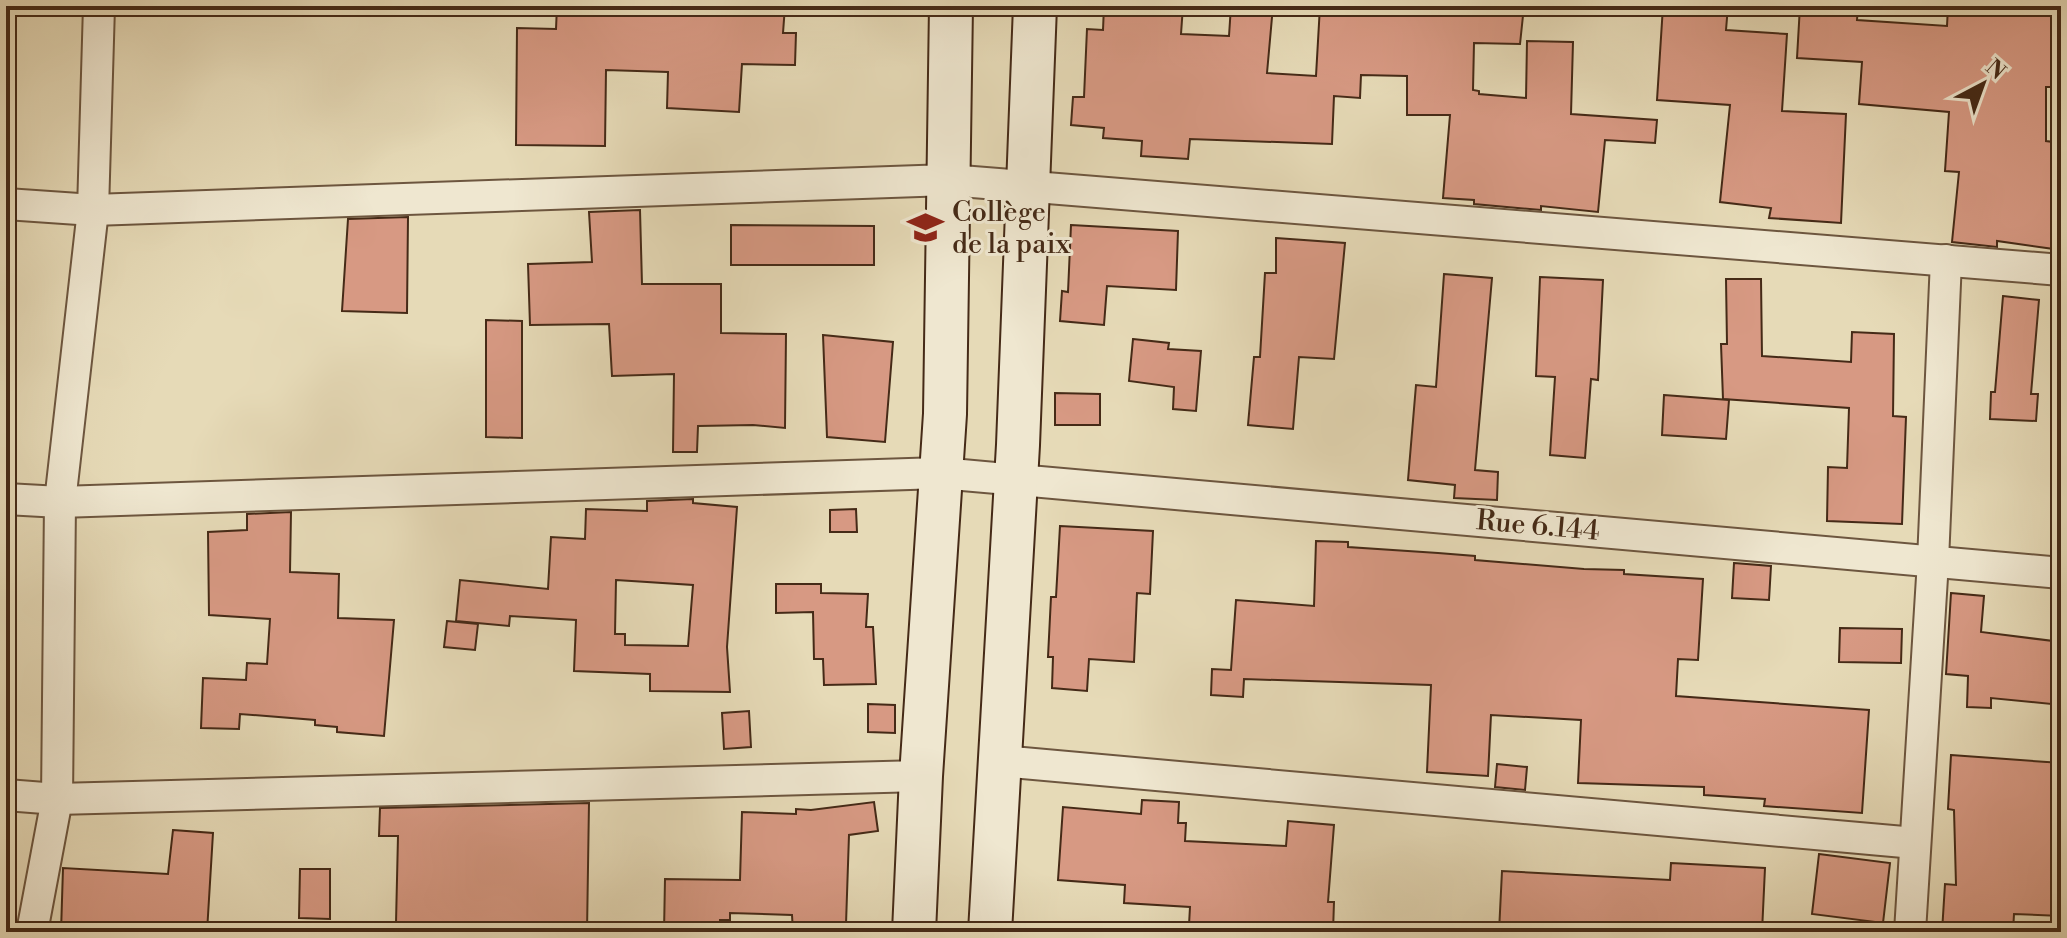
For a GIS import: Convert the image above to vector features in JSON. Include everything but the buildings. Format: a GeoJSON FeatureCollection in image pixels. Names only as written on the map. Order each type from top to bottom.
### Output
{"type":"FeatureCollection","features":[{"type":"Feature","properties":{"kind":"main road"},"geometry":{"type":"LineString","coordinates":[[914,932],[945,414],[951,6]]}},
{"type":"Feature","properties":{"kind":"main road"},"geometry":{"type":"LineString","coordinates":[[990,932],[1016,480],[1035,6]]}},
{"type":"Feature","properties":{"kind":"street"},"geometry":{"type":"LineString","coordinates":[[32,932],[57,799],[60,502],[93,210],[99,6]]}},
{"type":"Feature","properties":{"kind":"street"},"geometry":{"type":"LineString","coordinates":[[6,204],[93,210],[948,180],[2061,270]]}},
{"type":"Feature","properties":{"kind":"street"},"geometry":{"type":"LineString","coordinates":[[1910,932],[1933,561],[1946,260]]}},
{"type":"Feature","properties":{"kind":"street","name":"Rue 6.144"},"geometry":{"type":"LineString","coordinates":[[6,499],[60,502],[940,473],[2061,573]]}},
{"type":"Feature","properties":{"kind":"street"},"geometry":{"type":"LineString","coordinates":[[1000,761],[1915,843]]}},
{"type":"Feature","properties":{"kind":"street"},"geometry":{"type":"LineString","coordinates":[[6,795],[57,799],[921,776]]}},
{"type":"Feature","properties":{"kind":"place","name":"Collège de la paix"},"geometry":{"type":"Point","coordinates":[926,228]}}]}
